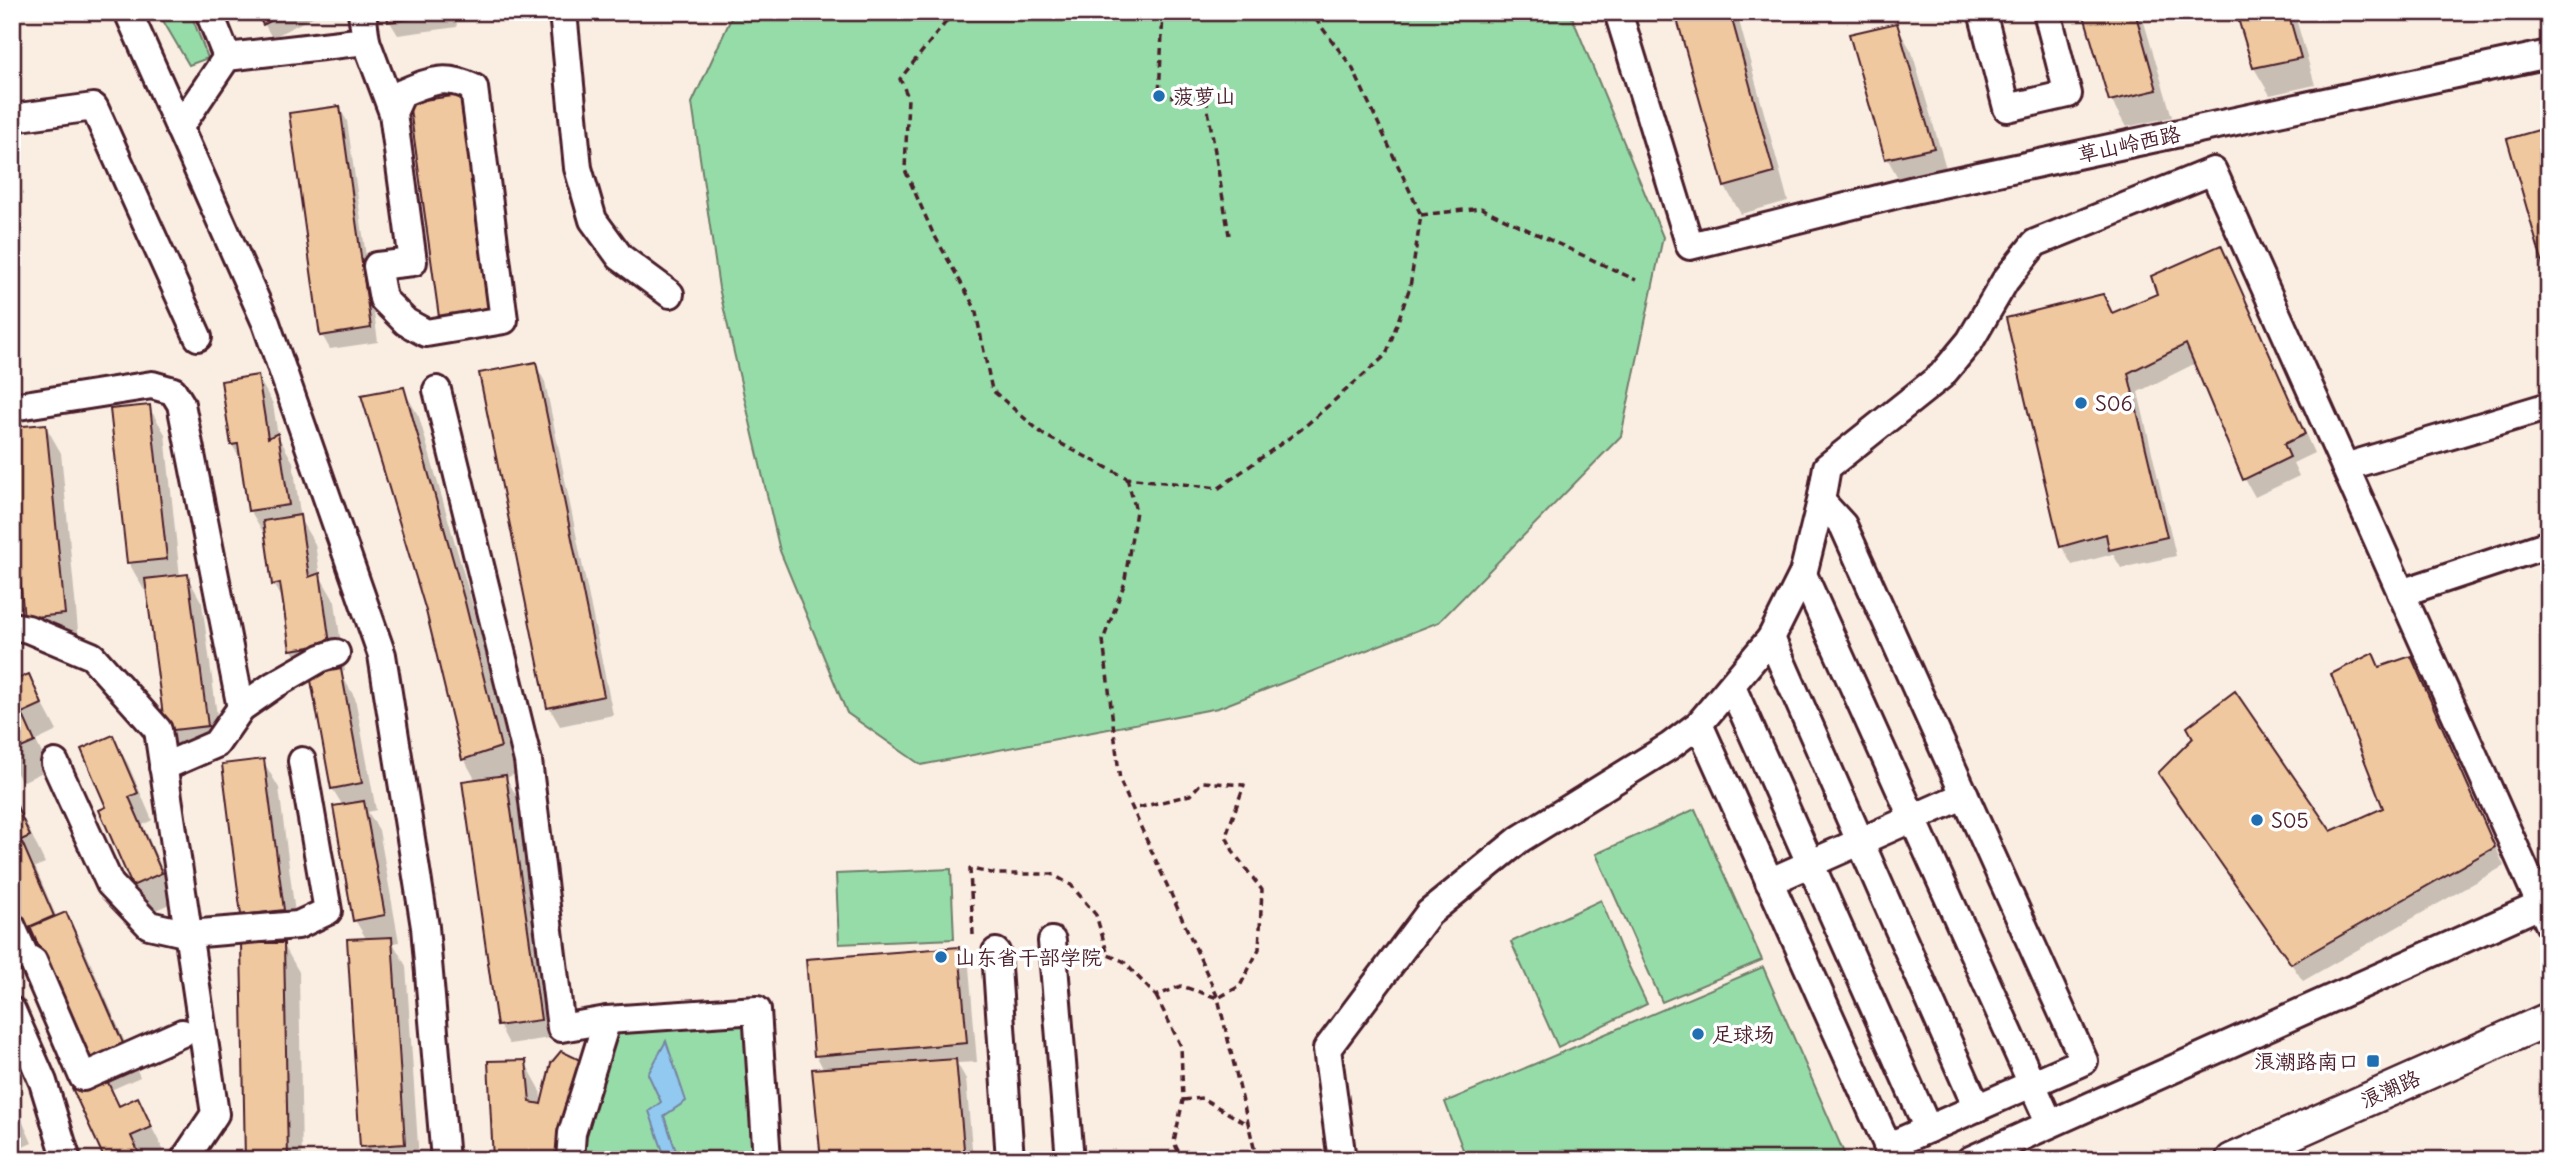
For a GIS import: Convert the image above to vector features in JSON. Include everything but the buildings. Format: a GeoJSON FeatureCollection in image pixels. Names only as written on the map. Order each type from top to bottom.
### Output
{"type":"FeatureCollection","features":[{"type":"Feature","properties":{"kind":"main road","name":"浪潮路"},"geometry":{"type":"LineString","coordinates":[[2232,1160],[2549,1019]]}},
{"type":"Feature","properties":{"kind":"street"},"geometry":{"type":"LineString","coordinates":[[128,12],[266,323],[382,655],[425,927],[445,1160]]}},
{"type":"Feature","properties":{"kind":"street"},"geometry":{"type":"LineString","coordinates":[[209,12],[227,57]]}},
{"type":"Feature","properties":{"kind":"street"},"geometry":{"type":"LineString","coordinates":[[362,12],[366,41],[393,113],[413,262],[377,266],[383,299],[406,322],[426,333],[504,320],[474,88],[458,80],[432,80],[402,93],[393,113]]}},
{"type":"Feature","properties":{"kind":"street"},"geometry":{"type":"LineString","coordinates":[[563,12],[578,168],[593,220],[620,257],[670,294]]}},
{"type":"Feature","properties":{"kind":"street","name":"草山岭西路"},"geometry":{"type":"LineString","coordinates":[[1618,12],[1690,246],[1918,189],[2549,54]]}},
{"type":"Feature","properties":{"kind":"street"},"geometry":{"type":"LineString","coordinates":[[1982,12],[2007,108],[2068,94],[2047,12]]}},
{"type":"Feature","properties":{"kind":"street"},"geometry":{"type":"LineString","coordinates":[[179,128],[227,57],[366,41]]}},
{"type":"Feature","properties":{"kind":"street"},"geometry":{"type":"LineString","coordinates":[[12,118],[94,107],[198,337]]}},
{"type":"Feature","properties":{"kind":"street"},"geometry":{"type":"LineString","coordinates":[[1342,1160],[1327,1049],[1429,913],[1520,839],[1670,746],[1699,724],[1771,638],[1802,574],[1827,467],[1941,376],[1970,341],[2005,281],[2035,243],[2213,171],[2546,910],[1970,1160]]}},
{"type":"Feature","properties":{"kind":"street"},"geometry":{"type":"LineString","coordinates":[[12,407],[152,385],[173,391],[181,404],[241,708]]}},
{"type":"Feature","properties":{"kind":"street"},"geometry":{"type":"LineString","coordinates":[[437,390],[528,761],[561,1028],[607,1020],[757,1010],[767,1160]]}},
{"type":"Feature","properties":{"kind":"street"},"geometry":{"type":"LineString","coordinates":[[2345,467],[2549,406]]}},
{"type":"Feature","properties":{"kind":"street"},"geometry":{"type":"LineString","coordinates":[[1699,724],[1890,1153],[1928,1129],[2084,1061],[1843,525],[1821,501]]}},
{"type":"Feature","properties":{"kind":"street"},"geometry":{"type":"LineString","coordinates":[[2401,593],[2549,544]]}},
{"type":"Feature","properties":{"kind":"street"},"geometry":{"type":"LineString","coordinates":[[1802,574],[2050,1124]]}},
{"type":"Feature","properties":{"kind":"street"},"geometry":{"type":"LineString","coordinates":[[12,626],[27,629],[92,656],[158,730],[215,1114],[184,1160]]}},
{"type":"Feature","properties":{"kind":"street"},"geometry":{"type":"LineString","coordinates":[[1771,638],[1977,1108]]}},
{"type":"Feature","properties":{"kind":"street"},"geometry":{"type":"LineString","coordinates":[[163,767],[215,744],[241,708],[274,685],[321,658],[336,653]]}},
{"type":"Feature","properties":{"kind":"street"},"geometry":{"type":"LineString","coordinates":[[1732,687],[1928,1129]]}},
{"type":"Feature","properties":{"kind":"street"},"geometry":{"type":"LineString","coordinates":[[55,763],[110,884],[149,925],[189,934],[298,925],[328,911],[302,761]]}},
{"type":"Feature","properties":{"kind":"street"},"geometry":{"type":"LineString","coordinates":[[1769,882],[1965,795]]}},
{"type":"Feature","properties":{"kind":"street"},"geometry":{"type":"LineString","coordinates":[[12,927],[25,956],[33,961],[83,1077],[182,1033]]}},
{"type":"Feature","properties":{"kind":"street"},"geometry":{"type":"LineString","coordinates":[[1052,941],[1070,1160]]}},
{"type":"Feature","properties":{"kind":"street"},"geometry":{"type":"LineString","coordinates":[[996,952],[1010,1160]]}},
{"type":"Feature","properties":{"kind":"street"},"geometry":{"type":"LineString","coordinates":[[12,1011],[43,1082],[67,1160]]}},
{"type":"Feature","properties":{"kind":"street"},"geometry":{"type":"LineString","coordinates":[[570,1160],[572,1133],[607,1020]]}},
{"type":"Feature","properties":{"kind":"path"},"geometry":{"type":"LineString","coordinates":[[954,12],[900,79],[908,97],[905,170],[932,231],[975,308],[992,390],[1044,435],[1127,478],[1219,488],[1303,428],[1386,355],[1410,287],[1421,215],[1352,67],[1310,12]]}},
{"type":"Feature","properties":{"kind":"path"},"geometry":{"type":"LineString","coordinates":[[1163,12],[1159,96],[1206,97],[1230,235]]}},
{"type":"Feature","properties":{"kind":"path"},"geometry":{"type":"LineString","coordinates":[[1421,215],[1481,208],[1636,280]]}},
{"type":"Feature","properties":{"kind":"path"},"geometry":{"type":"LineString","coordinates":[[1127,478],[1136,511],[1124,584],[1103,640],[1120,781],[1218,998],[1257,1160]]}},
{"type":"Feature","properties":{"kind":"path"},"geometry":{"type":"LineString","coordinates":[[1132,809],[1190,795],[1202,782],[1244,785],[1226,836],[1234,853],[1262,890],[1259,949],[1240,986],[1218,998],[1181,986],[1156,996]]}},
{"type":"Feature","properties":{"kind":"path"},"geometry":{"type":"LineString","coordinates":[[974,935],[970,869],[997,874],[1052,874],[1071,885],[1096,915],[1108,956],[1123,961],[1156,996],[1181,1046],[1183,1100],[1174,1142],[1182,1160]]}},
{"type":"Feature","properties":{"kind":"path"},"geometry":{"type":"LineString","coordinates":[[1183,1100],[1202,1098],[1250,1126]]}},
{"type":"Feature","properties":{"kind":"green space"},"geometry":{"type":"Polygon","coordinates":[[[158,12],[190,12],[208,58],[189,65],[158,12]]]}},
{"type":"Feature","properties":{"kind":"green space"},"geometry":{"type":"Polygon","coordinates":[[[734,12],[1570,12],[1663,237],[1621,436],[1439,622],[1218,708],[921,765],[847,713],[780,551],[719,288],[692,103],[734,12]]]}},
{"type":"Feature","properties":{"kind":"green space"},"geometry":{"type":"Polygon","coordinates":[[[1695,809],[1762,960],[1662,1002],[1596,854],[1695,809]]]}},
{"type":"Feature","properties":{"kind":"green space"},"geometry":{"type":"Polygon","coordinates":[[[951,869],[954,939],[839,944],[836,874],[951,869]]]}},
{"type":"Feature","properties":{"kind":"green space"},"geometry":{"type":"Polygon","coordinates":[[[1601,900],[1647,1004],[1558,1047],[1511,942],[1601,900]]]}},
{"type":"Feature","properties":{"kind":"green space","name":"足球场"},"geometry":{"type":"Polygon","coordinates":[[[1763,967],[1847,1160],[1467,1160],[1445,1102],[1763,967]]]}},
{"type":"Feature","properties":{"kind":"green space"},"geometry":{"type":"Polygon","coordinates":[[[749,1022],[758,1160],[583,1160],[583,1135],[614,1030],[749,1022]]]}},
{"type":"Feature","properties":{"kind":"water"},"geometry":{"type":"Polygon","coordinates":[[[666,1041],[686,1101],[664,1116],[679,1160],[666,1160],[649,1111],[661,1102],[648,1074],[666,1041]]]}},
{"type":"Feature","properties":{"kind":"place","name":"菠萝山"},"geometry":{"type":"Point","coordinates":[1159,96]}},
{"type":"Feature","properties":{"kind":"place","name":"S06"},"geometry":{"type":"Point","coordinates":[2081,403]}},
{"type":"Feature","properties":{"kind":"place","name":"S05"},"geometry":{"type":"Point","coordinates":[2257,820]}},
{"type":"Feature","properties":{"kind":"place","name":"山东省干部学院"},"geometry":{"type":"Point","coordinates":[941,957]}},
{"type":"Feature","properties":{"kind":"place","name":"足球场"},"geometry":{"type":"Point","coordinates":[1698,1034]}},
{"type":"Feature","properties":{"kind":"place","name":"浪潮路南口"},"geometry":{"type":"Point","coordinates":[2373,1061]}}]}
